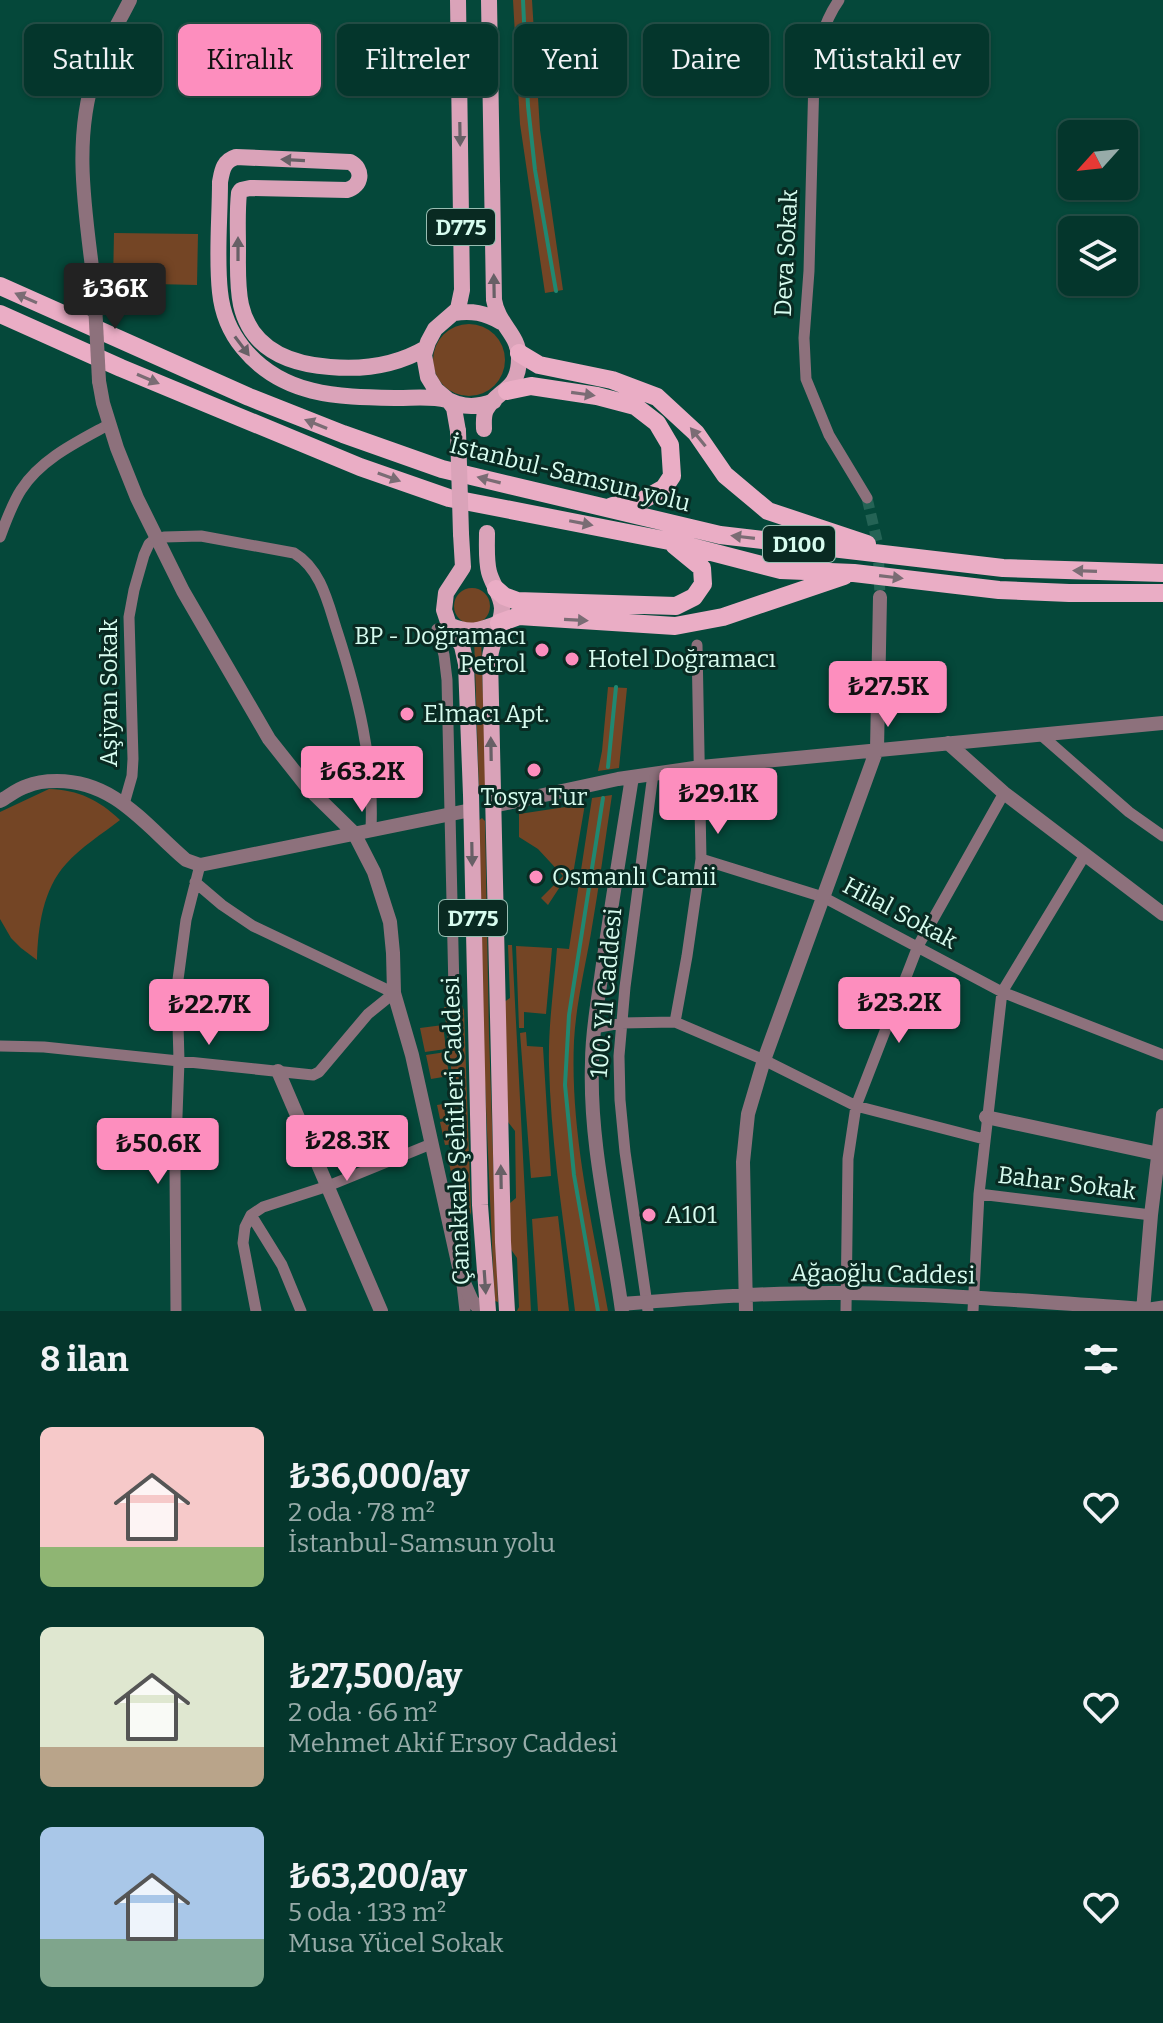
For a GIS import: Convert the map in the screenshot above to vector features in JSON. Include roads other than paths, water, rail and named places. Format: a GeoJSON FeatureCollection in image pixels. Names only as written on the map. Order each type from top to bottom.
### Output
{"type":"FeatureCollection","features":[{"type":"Feature","properties":{"kind":"highway","name":"İstanbul-Samsun yolu"},"geometry":{"type":"LineString","coordinates":[[0,286],[249,397],[442,469],[720,535],[1003,568],[1163,573]]}},
{"type":"Feature","properties":{"kind":"highway","name":"İstanbul-Samsun yolu"},"geometry":{"type":"LineString","coordinates":[[0,314],[360,467],[449,498],[669,541],[781,570],[854,573],[999,590],[1163,593]]}},
{"type":"Feature","properties":{"kind":"highway"},"geometry":{"type":"LineString","coordinates":[[519,353],[539,365],[612,380],[657,397],[696,433],[725,475],[768,511],[904,556]]}},
{"type":"Feature","properties":{"kind":"highway"},"geometry":{"type":"LineString","coordinates":[[500,396],[531,386],[597,396],[635,406],[657,423],[670,445],[672,476],[664,488],[641,501],[604,507]]}},
{"type":"Feature","properties":{"kind":"highway"},"geometry":{"type":"LineString","coordinates":[[496,589],[517,601],[676,606],[694,597],[703,584],[702,568],[669,541]]}},
{"type":"Feature","properties":{"kind":"highway"},"geometry":{"type":"LineString","coordinates":[[499,623],[519,616],[675,626],[723,617],[854,573]]}},
{"type":"Feature","properties":{"kind":"main road","name":"D775"},"geometry":{"type":"LineString","coordinates":[[448,400],[436,390],[428,377],[425,363],[426,348],[435,329],[454,313],[462,290],[458,0]]}},
{"type":"Feature","properties":{"kind":"main road","name":"D775"},"geometry":{"type":"LineString","coordinates":[[489,0],[494,300],[501,322],[514,338],[519,353]]}},
{"type":"Feature","properties":{"kind":"main road"},"geometry":{"type":"LineString","coordinates":[[426,348],[397,362],[342,368],[291,361],[268,349],[245,320],[240,303],[239,193],[250,188],[347,190],[358,183],[360,172],[350,162],[229,159],[224,165],[220,182],[220,295],[230,329],[253,361],[283,381],[326,394],[448,400],[466,406],[485,405],[500,396]]}},
{"type":"Feature","properties":{"kind":"main road"},"geometry":{"type":"LineString","coordinates":[[454,313],[479,312],[501,322]]}},
{"type":"Feature","properties":{"kind":"main road"},"geometry":{"type":"LineString","coordinates":[[484,429],[487,409],[512,385],[518,370],[519,353]]}},
{"type":"Feature","properties":{"kind":"main road","name":"Çanakkale Şehitleri Caddesi"},"geometry":{"type":"LineString","coordinates":[[448,400],[454,408],[458,431],[463,567],[450,586],[444,603],[443,627],[462,646],[466,664],[485,1311]]}},
{"type":"Feature","properties":{"kind":"main road","name":"Çanakkale Şehitleri Caddesi"},"geometry":{"type":"LineString","coordinates":[[487,533],[488,567],[502,607],[490,657],[507,1311]]}},
{"type":"Feature","properties":{"kind":"main road"},"geometry":{"type":"LineString","coordinates":[[450,586],[475,578],[486,581],[496,589]]}},
{"type":"Feature","properties":{"kind":"main road"},"geometry":{"type":"LineString","coordinates":[[443,627],[473,631],[499,623]]}},
{"type":"Feature","properties":{"kind":"main road"},"geometry":{"type":"LineString","coordinates":[[471,810],[493,806]]}},
{"type":"Feature","properties":{"kind":"street"},"geometry":{"type":"LineString","coordinates":[[130,0],[94,75],[82,156],[99,381],[108,425],[155,539],[269,739],[307,787],[354,833],[374,872],[392,935],[394,993],[412,1055],[461,1276],[472,1301],[485,1311]]}},
{"type":"Feature","properties":{"kind":"street","name":"Deva Sokak"},"geometry":{"type":"LineString","coordinates":[[839,0],[825,23],[814,77],[804,359],[806,379],[829,435],[867,498]]}},
{"type":"Feature","properties":{"kind":"street"},"geometry":{"type":"LineString","coordinates":[[0,537],[23,487],[43,465],[74,443],[108,425]]}},
{"type":"Feature","properties":{"kind":"street"},"geometry":{"type":"LineString","coordinates":[[155,539],[214,537],[278,548],[304,559],[314,571],[334,621],[361,711],[371,784],[371,829]]}},
{"type":"Feature","properties":{"kind":"street","name":"Aşiyan Sokak"},"geometry":{"type":"LineString","coordinates":[[124,804],[133,759],[129,617],[144,555],[155,539]]}},
{"type":"Feature","properties":{"kind":"street"},"geometry":{"type":"LineString","coordinates":[[746,1311],[743,1177],[748,1114],[764,1060],[877,749],[880,597]]}},
{"type":"Feature","properties":{"kind":"street","name":"Çanakkale Şehitleri Caddesi"},"geometry":{"type":"LineString","coordinates":[[443,627],[454,991]]}},
{"type":"Feature","properties":{"kind":"street"},"geometry":{"type":"LineString","coordinates":[[675,1022],[701,859],[697,645]]}},
{"type":"Feature","properties":{"kind":"street"},"geometry":{"type":"LineString","coordinates":[[493,806],[590,784],[701,767],[1163,723]]}},
{"type":"Feature","properties":{"kind":"street"},"geometry":{"type":"LineString","coordinates":[[1040,734],[1129,812],[1163,836]]}},
{"type":"Feature","properties":{"kind":"street"},"geometry":{"type":"LineString","coordinates":[[948,743],[1004,793],[1163,914]]}},
{"type":"Feature","properties":{"kind":"street","name":"100. Yıl Caddesi"},"geometry":{"type":"LineString","coordinates":[[647,1306],[625,1152],[619,1056],[653,774]]}},
{"type":"Feature","properties":{"kind":"street","name":"100. Yıl Caddesi"},"geometry":{"type":"LineString","coordinates":[[622,1307],[595,1132],[592,1062],[625,778]]}},
{"type":"Feature","properties":{"kind":"street"},"geometry":{"type":"LineString","coordinates":[[4,795],[37,783],[85,783],[124,804],[186,860],[200,865],[471,810]]}},
{"type":"Feature","properties":{"kind":"street"},"geometry":{"type":"LineString","coordinates":[[846,1311],[848,1159],[856,1106],[918,946],[1004,793]]}},
{"type":"Feature","properties":{"kind":"street"},"geometry":{"type":"LineString","coordinates":[[974,1304],[979,1194],[1002,992],[1085,855]]}},
{"type":"Feature","properties":{"kind":"street","name":"Hilal Sokak"},"geometry":{"type":"LineString","coordinates":[[701,859],[823,897],[1002,992],[1163,1055]]}},
{"type":"Feature","properties":{"kind":"street"},"geometry":{"type":"LineString","coordinates":[[176,1311],[177,987],[186,920],[200,865]]}},
{"type":"Feature","properties":{"kind":"street"},"geometry":{"type":"LineString","coordinates":[[195,882],[253,926],[394,993]]}},
{"type":"Feature","properties":{"kind":"street"},"geometry":{"type":"LineString","coordinates":[[453,914],[473,914]]}},
{"type":"Feature","properties":{"kind":"street"},"geometry":{"type":"LineString","coordinates":[[0,1046],[44,1047],[308,1076],[319,1072],[368,1014],[394,993]]}},
{"type":"Feature","properties":{"kind":"street"},"geometry":{"type":"LineString","coordinates":[[594,1028],[621,1023],[675,1022],[764,1060],[856,1106],[984,1139]]}},
{"type":"Feature","properties":{"kind":"street"},"geometry":{"type":"LineString","coordinates":[[278,1071],[381,1311]]}},
{"type":"Feature","properties":{"kind":"street"},"geometry":{"type":"LineString","coordinates":[[1163,1115],[1143,1310],[1163,1306]]}},
{"type":"Feature","properties":{"kind":"street"},"geometry":{"type":"LineString","coordinates":[[986,1117],[1160,1154]]}},
{"type":"Feature","properties":{"kind":"street"},"geometry":{"type":"LineString","coordinates":[[256,1311],[243,1243],[245,1227],[251,1215],[263,1207],[328,1186],[431,1144]]}},
{"type":"Feature","properties":{"kind":"street","name":"Bahar Sokak"},"geometry":{"type":"LineString","coordinates":[[979,1194],[1151,1215]]}},
{"type":"Feature","properties":{"kind":"street"},"geometry":{"type":"LineString","coordinates":[[251,1215],[282,1265],[301,1311]]}},
{"type":"Feature","properties":{"kind":"street","name":"Çanakkale Şehitleri Caddesi"},"geometry":{"type":"LineString","coordinates":[[461,1276],[465,1311]]}},
{"type":"Feature","properties":{"kind":"street","name":"Ağaoğlu Caddesi"},"geometry":{"type":"LineString","coordinates":[[622,1307],[744,1294],[846,1293],[974,1304],[1143,1310]]}},
{"type":"Feature","properties":{"kind":"waterway"},"geometry":{"type":"LineString","coordinates":[[523,0],[528,106],[535,170],[556,291]]}},
{"type":"Feature","properties":{"kind":"waterway"},"geometry":{"type":"LineString","coordinates":[[608,767],[616,687]]}},
{"type":"Feature","properties":{"kind":"waterway"},"geometry":{"type":"LineString","coordinates":[[598,1311],[574,1175],[565,1085],[569,1015],[603,798]]}},
{"type":"Feature","properties":{"kind":"tunnel"},"geometry":{"type":"LineString","coordinates":[[867,498],[878,545],[880,597]]}},
{"type":"Feature","properties":{"kind":"place","name":"BP - Doğramacı Petrol"},"geometry":{"type":"Point","coordinates":[542,650]}},
{"type":"Feature","properties":{"kind":"place","name":"Hotel Doğramacı"},"geometry":{"type":"Point","coordinates":[572,659]}},
{"type":"Feature","properties":{"kind":"place","name":"Elmacı Apt."},"geometry":{"type":"Point","coordinates":[407,714]}},
{"type":"Feature","properties":{"kind":"place","name":"Tosya Tur"},"geometry":{"type":"Point","coordinates":[534,770]}},
{"type":"Feature","properties":{"kind":"place","name":"Osmanlı Camii"},"geometry":{"type":"Point","coordinates":[536,877]}},
{"type":"Feature","properties":{"kind":"place","name":"A101"},"geometry":{"type":"Point","coordinates":[649,1215]}}]}
